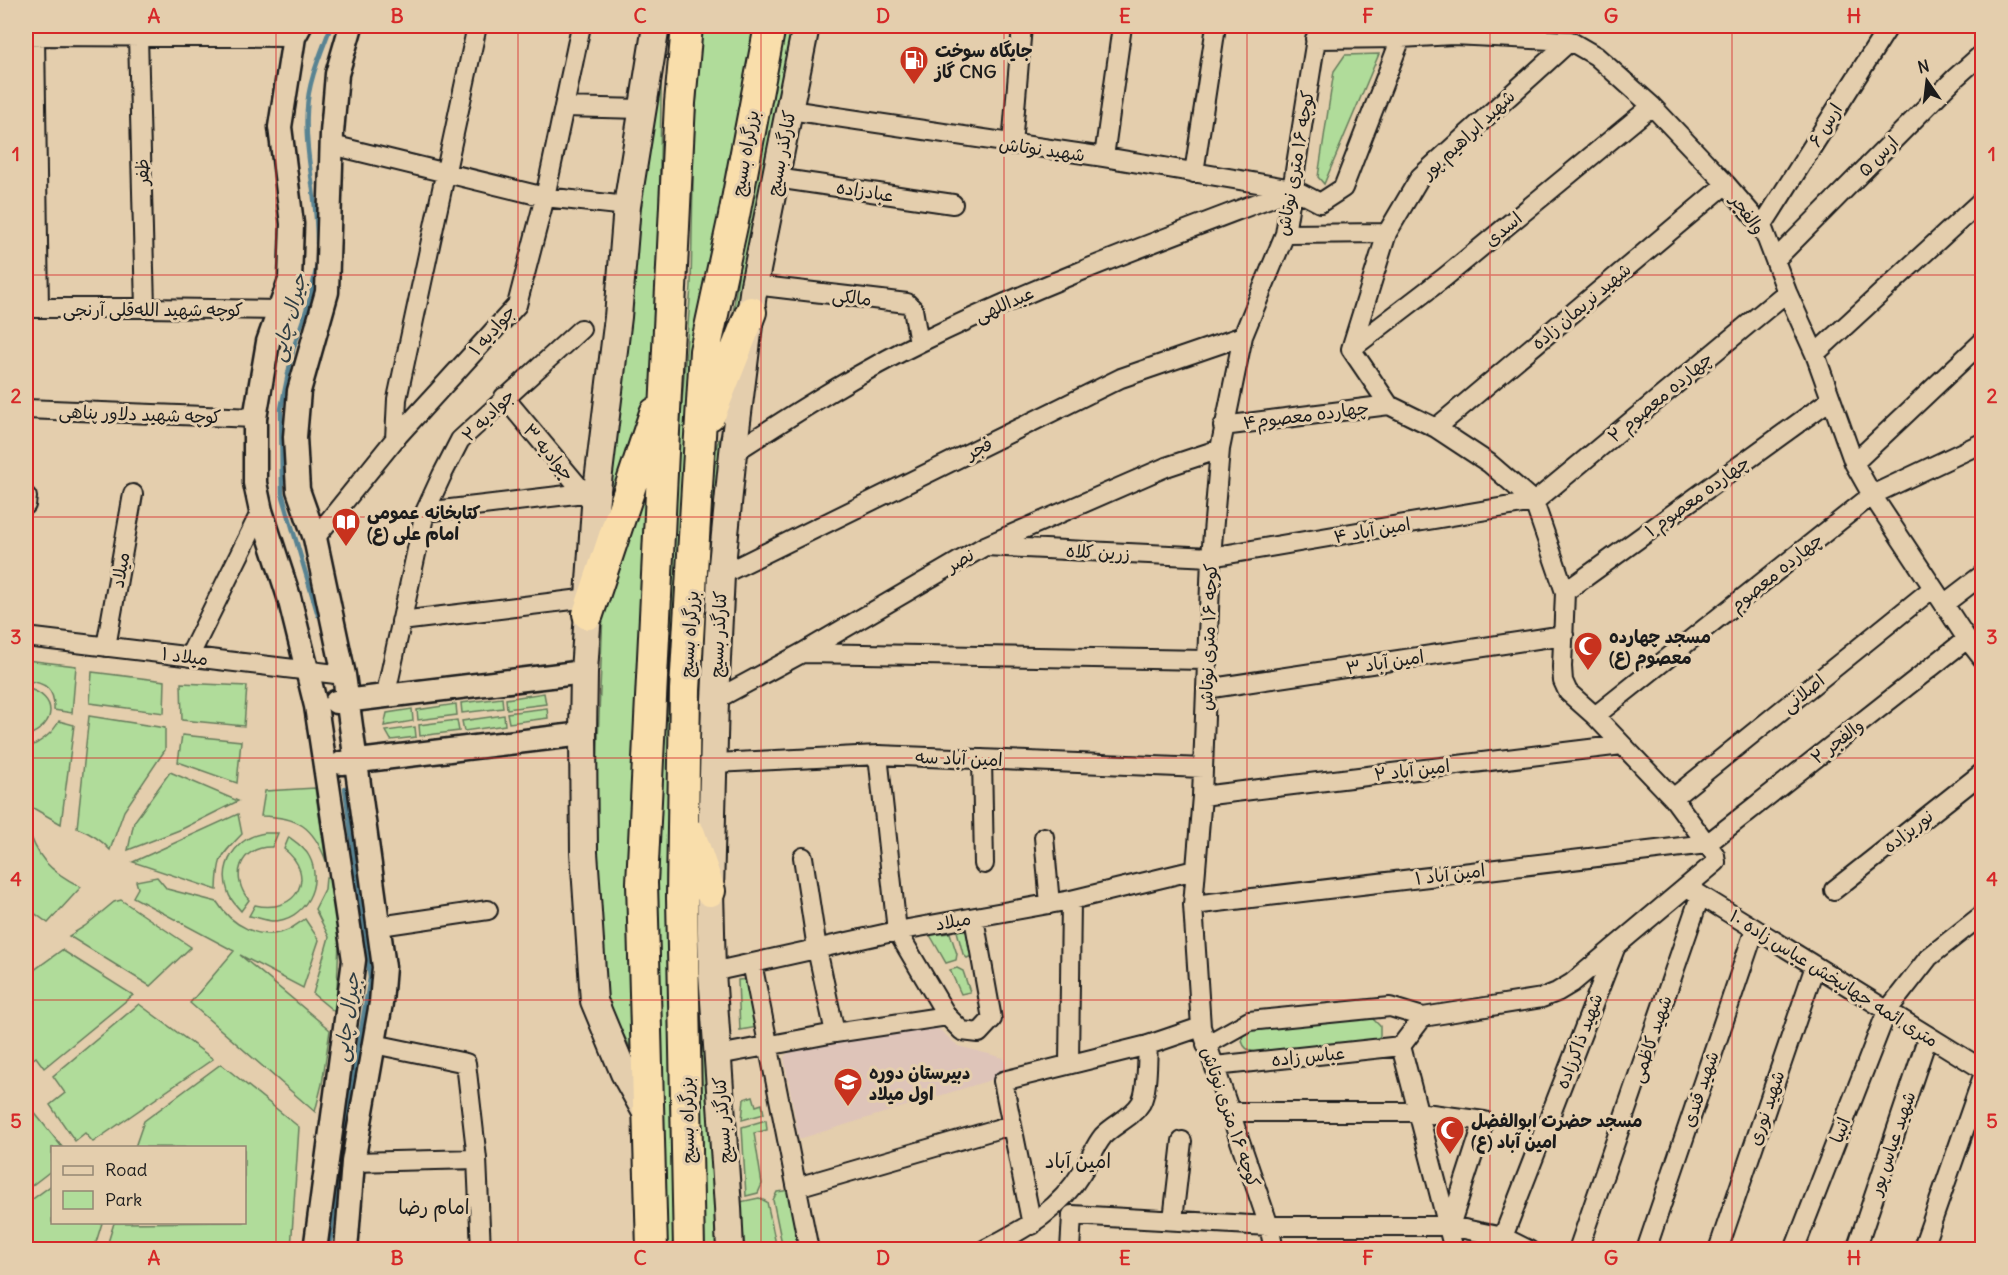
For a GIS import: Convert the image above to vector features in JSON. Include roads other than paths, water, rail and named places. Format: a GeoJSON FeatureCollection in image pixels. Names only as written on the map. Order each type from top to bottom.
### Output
{"type":"FeatureCollection","features":[{"type":"Feature","properties":{"kind":"highway","name":"بزرگراه بسیج"},"geometry":{"type":"LineString","coordinates":[[652,1250],[642,883],[680,103],[687,26]]}},
{"type":"Feature","properties":{"kind":"highway","name":"بزرگراه بسیج"},"geometry":{"type":"LineString","coordinates":[[689,1250],[682,898],[686,690],[705,351],[733,221],[770,26]]}},
{"type":"Feature","properties":{"kind":"highway"},"geometry":{"type":"LineString","coordinates":[[701,437],[753,299]]}},
{"type":"Feature","properties":{"kind":"highway"},"geometry":{"type":"LineString","coordinates":[[589,606],[667,376]]}},
{"type":"Feature","properties":{"kind":"highway"},"geometry":{"type":"LineString","coordinates":[[685,819],[710,891]]}},
{"type":"Feature","properties":{"kind":"main road"},"geometry":{"type":"LineString","coordinates":[[649,1118],[624,1073],[594,1001],[584,852],[583,734],[584,672],[589,606],[589,499],[618,317],[627,206],[656,26]]}},
{"type":"Feature","properties":{"kind":"main road","name":"کنارگذر بسیج"},"geometry":{"type":"LineString","coordinates":[[730,1250],[712,972],[710,891],[721,575],[733,453],[753,299],[806,26]]}},
{"type":"Feature","properties":{"kind":"street"},"geometry":{"type":"LineString","coordinates":[[346,1250],[353,1162],[374,1044],[384,967],[344,675],[315,538],[298,490],[295,437],[299,391],[327,292],[337,74],[351,26]]}},
{"type":"Feature","properties":{"kind":"street"},"geometry":{"type":"LineString","coordinates":[[395,439],[397,399],[477,26]]}},
{"type":"Feature","properties":{"kind":"street","name":"جوادیه ۱"},"geometry":{"type":"LineString","coordinates":[[315,538],[395,439],[517,305],[545,197],[581,26]]}},
{"type":"Feature","properties":{"kind":"street"},"geometry":{"type":"LineString","coordinates":[[1012,145],[1022,26]]}},
{"type":"Feature","properties":{"kind":"street"},"geometry":{"type":"LineString","coordinates":[[1104,157],[1122,26]]}},
{"type":"Feature","properties":{"kind":"street"},"geometry":{"type":"LineString","coordinates":[[1194,173],[1215,26]]}},
{"type":"Feature","properties":{"kind":"street","name":"ارس ۶"},"geometry":{"type":"LineString","coordinates":[[1762,226],[1889,26]]}},
{"type":"Feature","properties":{"kind":"street"},"geometry":{"type":"LineString","coordinates":[[32,308],[30,36],[138,36],[295,29],[280,127],[292,224],[290,280],[268,342],[255,418],[255,483],[261,511],[289,597],[316,706],[354,960],[315,1250]]}},
{"type":"Feature","properties":{"kind":"street","name":"والفجر"},"geometry":{"type":"LineString","coordinates":[[1316,32],[1401,38],[1455,30],[1570,41],[1596,56],[1652,106],[1726,184],[1762,226],[1787,292],[1815,354],[1854,463],[1872,495],[1933,588],[1967,639],[1983,658]]}},
{"type":"Feature","properties":{"kind":"street","name":"کوچه ۱۶ متری نوتاش"},"geometry":{"type":"LineString","coordinates":[[1274,1250],[1269,1226],[1201,1027],[1193,905],[1202,796],[1211,557],[1223,426],[1243,336],[1285,234],[1316,32]]}},
{"type":"Feature","properties":{"kind":"street","name":"ظفر"},"geometry":{"type":"LineString","coordinates":[[138,36],[145,308]]}},
{"type":"Feature","properties":{"kind":"street","name":"شهید نوتاش"},"geometry":{"type":"LineString","coordinates":[[790,110],[1104,157],[1293,189],[1320,203],[1342,188],[1401,38]]}},
{"type":"Feature","properties":{"kind":"street","name":"شهید ابراهیم پور"},"geometry":{"type":"LineString","coordinates":[[1351,349],[1387,233],[1420,177],[1570,41]]}},
{"type":"Feature","properties":{"kind":"street","name":"ارس ۵"},"geometry":{"type":"LineString","coordinates":[[1775,260],[1954,79],[1983,54]]}},
{"type":"Feature","properties":{"kind":"street","name":"اسدی"},"geometry":{"type":"LineString","coordinates":[[1351,349],[1445,277],[1652,106]]}},
{"type":"Feature","properties":{"kind":"street"},"geometry":{"type":"LineString","coordinates":[[564,107],[641,109]]}},
{"type":"Feature","properties":{"kind":"street"},"geometry":{"type":"LineString","coordinates":[[332,145],[545,197],[627,206]]}},
{"type":"Feature","properties":{"kind":"street","name":"عبادزاده"},"geometry":{"type":"LineString","coordinates":[[777,178],[953,204]]}},
{"type":"Feature","properties":{"kind":"street","name":"شهید نریمان زاده"},"geometry":{"type":"LineString","coordinates":[[1436,428],[1726,184]]}},
{"type":"Feature","properties":{"kind":"street","name":"عبداللهی"},"geometry":{"type":"LineString","coordinates":[[733,453],[823,396],[919,343],[1070,275],[1293,189]]}},
{"type":"Feature","properties":{"kind":"street"},"geometry":{"type":"LineString","coordinates":[[1815,354],[1983,201]]}},
{"type":"Feature","properties":{"kind":"street"},"geometry":{"type":"LineString","coordinates":[[1285,234],[1387,233]]}},
{"type":"Feature","properties":{"kind":"street","name":"چهارده معصوم ۲"},"geometry":{"type":"LineString","coordinates":[[1534,502],[1787,292]]}},
{"type":"Feature","properties":{"kind":"street","name":"مالکی"},"geometry":{"type":"LineString","coordinates":[[753,299],[907,303],[913,309],[919,343]]}},
{"type":"Feature","properties":{"kind":"street","name":"کوچه شهید الله‌قلی آرنجی"},"geometry":{"type":"LineString","coordinates":[[32,308],[280,310]]}},
{"type":"Feature","properties":{"kind":"street","name":"جوادیه ۲"},"geometry":{"type":"LineString","coordinates":[[385,698],[425,512],[460,440],[504,397],[581,329]]}},
{"type":"Feature","properties":{"kind":"street","name":"فجر"},"geometry":{"type":"LineString","coordinates":[[721,575],[1121,378],[1243,336]]}},
{"type":"Feature","properties":{"kind":"street"},"geometry":{"type":"LineString","coordinates":[[1854,463],[1983,342]]}},
{"type":"Feature","properties":{"kind":"street"},"geometry":{"type":"LineString","coordinates":[[1206,1045],[1249,1021],[1390,1007],[1423,1017],[1542,998],[1572,982],[1616,945],[1693,891],[1716,862],[1715,855],[1673,798],[1595,716],[1568,692],[1563,681],[1564,592],[1534,502],[1489,463],[1436,428],[1389,405],[1351,349]]}},
{"type":"Feature","properties":{"kind":"street","name":"جوادیه ۳"},"geometry":{"type":"LineString","coordinates":[[504,397],[589,499]]}},
{"type":"Feature","properties":{"kind":"street","name":"چهارده معصوم ۱"},"geometry":{"type":"LineString","coordinates":[[1564,592],[1830,400]]}},
{"type":"Feature","properties":{"kind":"street","name":"چهارده معصوم۴"},"geometry":{"type":"LineString","coordinates":[[1223,426],[1389,405]]}},
{"type":"Feature","properties":{"kind":"street","name":"کوچه شهید دلاور پناهی"},"geometry":{"type":"LineString","coordinates":[[26,409],[255,418]]}},
{"type":"Feature","properties":{"kind":"street","name":"چهارده معصوم"},"geometry":{"type":"LineString","coordinates":[[1595,716],[1872,495],[1983,443]]}},
{"type":"Feature","properties":{"kind":"street","name":"نصر"},"geometry":{"type":"LineString","coordinates":[[715,700],[802,653],[985,546],[1166,467],[1220,449]]}},
{"type":"Feature","properties":{"kind":"street","name":"میلاد"},"geometry":{"type":"LineString","coordinates":[[106,647],[133,494]]}},
{"type":"Feature","properties":{"kind":"street"},"geometry":{"type":"LineString","coordinates":[[425,512],[589,499]]}},
{"type":"Feature","properties":{"kind":"street","name":"۴ امین آباد"},"geometry":{"type":"LineString","coordinates":[[1211,557],[1534,502]]}},
{"type":"Feature","properties":{"kind":"street"},"geometry":{"type":"LineString","coordinates":[[189,657],[261,511]]}},
{"type":"Feature","properties":{"kind":"street","name":"زرین کلاه"},"geometry":{"type":"LineString","coordinates":[[985,546],[1211,557]]}},
{"type":"Feature","properties":{"kind":"street"},"geometry":{"type":"LineString","coordinates":[[1944,604],[1983,575]]}},
{"type":"Feature","properties":{"kind":"street","name":"اصلانی"},"geometry":{"type":"LineString","coordinates":[[1673,798],[1933,588]]}},
{"type":"Feature","properties":{"kind":"street"},"geometry":{"type":"LineString","coordinates":[[402,621],[589,606]]}},
{"type":"Feature","properties":{"kind":"street","name":"۳ امین آباد"},"geometry":{"type":"LineString","coordinates":[[1206,689],[1564,635]]}},
{"type":"Feature","properties":{"kind":"street","name":"میلاد ۱"},"geometry":{"type":"LineString","coordinates":[[26,637],[344,675]]}},
{"type":"Feature","properties":{"kind":"street","name":"والفجر ۲"},"geometry":{"type":"LineString","coordinates":[[1707,844],[1967,639]]}},
{"type":"Feature","properties":{"kind":"street"},"geometry":{"type":"LineString","coordinates":[[802,653],[1206,660]]}},
{"type":"Feature","properties":{"kind":"street"},"geometry":{"type":"LineString","coordinates":[[316,706],[348,700],[385,698],[584,672]]}},
{"type":"Feature","properties":{"kind":"street"},"geometry":{"type":"LineString","coordinates":[[385,698],[370,708],[364,722],[368,740],[379,752],[391,758]]}},
{"type":"Feature","properties":{"kind":"street"},"geometry":{"type":"LineString","coordinates":[[326,766],[583,734]]}},
{"type":"Feature","properties":{"kind":"street","name":"۲ امین آباد"},"geometry":{"type":"LineString","coordinates":[[1202,796],[1622,745]]}},
{"type":"Feature","properties":{"kind":"street"},"geometry":{"type":"LineString","coordinates":[[878,755],[897,931],[947,1016],[962,1031],[979,1033],[992,1019],[974,918]]}},
{"type":"Feature","properties":{"kind":"street","name":"امین آباد سه"},"geometry":{"type":"LineString","coordinates":[[715,763],[878,755],[1203,768]]}},
{"type":"Feature","properties":{"kind":"street"},"geometry":{"type":"LineString","coordinates":[[982,759],[984,864]]}},
{"type":"Feature","properties":{"kind":"street","name":"نوریزاده"},"geometry":{"type":"LineString","coordinates":[[1834,890],[1983,772]]}},
{"type":"Feature","properties":{"kind":"street"},"geometry":{"type":"LineString","coordinates":[[1044,837],[1050,904]]}},
{"type":"Feature","properties":{"kind":"street","name":"۱ امین آباد"},"geometry":{"type":"LineString","coordinates":[[1193,905],[1707,844]]}},
{"type":"Feature","properties":{"kind":"street"},"geometry":{"type":"LineString","coordinates":[[803,857],[817,948],[835,1033]]}},
{"type":"Feature","properties":{"kind":"street","name":"میلاد"},"geometry":{"type":"LineString","coordinates":[[712,972],[897,931],[1071,900],[1195,870]]}},
{"type":"Feature","properties":{"kind":"street","name":"۱۰ متری ائمه جهانبخش عباس زاده"},"geometry":{"type":"LineString","coordinates":[[1693,891],[1983,1069]]}},
{"type":"Feature","properties":{"kind":"street","name":"شهید کاظمی"},"geometry":{"type":"LineString","coordinates":[[1578,1250],[1693,891]]}},
{"type":"Feature","properties":{"kind":"street"},"geometry":{"type":"LineString","coordinates":[[1069,1064],[1071,900]]}},
{"type":"Feature","properties":{"kind":"street"},"geometry":{"type":"LineString","coordinates":[[380,926],[488,910]]}},
{"type":"Feature","properties":{"kind":"street","name":"انبیا"},"geometry":{"type":"LineString","coordinates":[[1794,1250],[1887,1011],[1929,957],[1983,915]]}},
{"type":"Feature","properties":{"kind":"street","name":"شهید قندی"},"geometry":{"type":"LineString","coordinates":[[1646,1250],[1755,929]]}},
{"type":"Feature","properties":{"kind":"street","name":"شهید ذاکرزاده"},"geometry":{"type":"LineString","coordinates":[[1503,1237],[1616,945]]}},
{"type":"Feature","properties":{"kind":"street"},"geometry":{"type":"LineString","coordinates":[[752,963],[809,1250]]}},
{"type":"Feature","properties":{"kind":"street","name":"شهید نوری"},"geometry":{"type":"LineString","coordinates":[[1718,1250],[1815,966]]}},
{"type":"Feature","properties":{"kind":"street"},"geometry":{"type":"LineString","coordinates":[[718,1055],[835,1033],[947,1016]]}},
{"type":"Feature","properties":{"kind":"street"},"geometry":{"type":"LineString","coordinates":[[1423,1017],[1401,1046],[1455,1250]]}},
{"type":"Feature","properties":{"kind":"street"},"geometry":{"type":"LineString","coordinates":[[1032,1225],[1003,1081],[1148,1045],[1201,1027]]}},
{"type":"Feature","properties":{"kind":"street","name":"شهید عباس پور"},"geometry":{"type":"LineString","coordinates":[[1856,1250],[1928,1036]]}},
{"type":"Feature","properties":{"kind":"street"},"geometry":{"type":"LineString","coordinates":[[374,1044],[466,1063],[477,1159],[481,1250]]}},
{"type":"Feature","properties":{"kind":"street"},"geometry":{"type":"LineString","coordinates":[[984,1250],[1032,1225],[1063,1197],[1082,1172],[1101,1138],[1133,1113],[1143,1096],[1148,1045]]}},
{"type":"Feature","properties":{"kind":"street","name":"عباس زاده"},"geometry":{"type":"LineString","coordinates":[[1215,1066],[1401,1046]]}},
{"type":"Feature","properties":{"kind":"street"},"geometry":{"type":"LineString","coordinates":[[1922,1250],[1983,1078]]}},
{"type":"Feature","properties":{"kind":"street"},"geometry":{"type":"LineString","coordinates":[[1231,1113],[1417,1112],[1484,1121],[1450,1226]]}},
{"type":"Feature","properties":{"kind":"street"},"geometry":{"type":"LineString","coordinates":[[797,1187],[1011,1125]]}},
{"type":"Feature","properties":{"kind":"street"},"geometry":{"type":"LineString","coordinates":[[1173,1220],[1182,1141]]}},
{"type":"Feature","properties":{"kind":"street"},"geometry":{"type":"LineString","coordinates":[[353,1162],[477,1159]]}},
{"type":"Feature","properties":{"kind":"street"},"geometry":{"type":"LineString","coordinates":[[1070,1250],[1072,1215],[1269,1226],[1450,1226],[1503,1237],[1529,1250]]}},
{"type":"Feature","properties":{"kind":"waterway","name":"جیرال چایی"},"geometry":{"type":"LineString","coordinates":[[317,244],[307,144],[307,110],[312,78],[331,26]]}},
{"type":"Feature","properties":{"kind":"waterway","name":"جیرال چایی"},"geometry":{"type":"LineString","coordinates":[[317,265],[310,299],[293,349],[281,409],[282,493],[318,615]]}},
{"type":"Feature","properties":{"kind":"waterway","name":"جیرال چایی"},"geometry":{"type":"LineString","coordinates":[[329,1250],[345,1122],[370,978],[345,788]]}},
{"type":"Feature","properties":{"kind":"place","name":"جایگاه سوخت گاز CNG"},"geometry":{"type":"Point","coordinates":[914,86]}},
{"type":"Feature","properties":{"kind":"place","name":"کتابخانه عمومی امام علی (ع)"},"geometry":{"type":"Point","coordinates":[346,548]}},
{"type":"Feature","properties":{"kind":"place","name":"مسجد چهارده معصوم (ع)"},"geometry":{"type":"Point","coordinates":[1588,672]}},
{"type":"Feature","properties":{"kind":"place","name":"دبیرستان دوره اول میلاد"},"geometry":{"type":"Point","coordinates":[848,1108]}},
{"type":"Feature","properties":{"kind":"place","name":"مسجد حضرت ابوالفضل (ع) امین آباد"},"geometry":{"type":"Point","coordinates":[1450,1156]}},
{"type":"Feature","properties":{"kind":"district","name":"امین آباد"},"geometry":{"type":"Point","coordinates":[1078,1160]}},
{"type":"Feature","properties":{"kind":"district","name":"امام رضا"},"geometry":{"type":"Point","coordinates":[434,1206]}}]}
